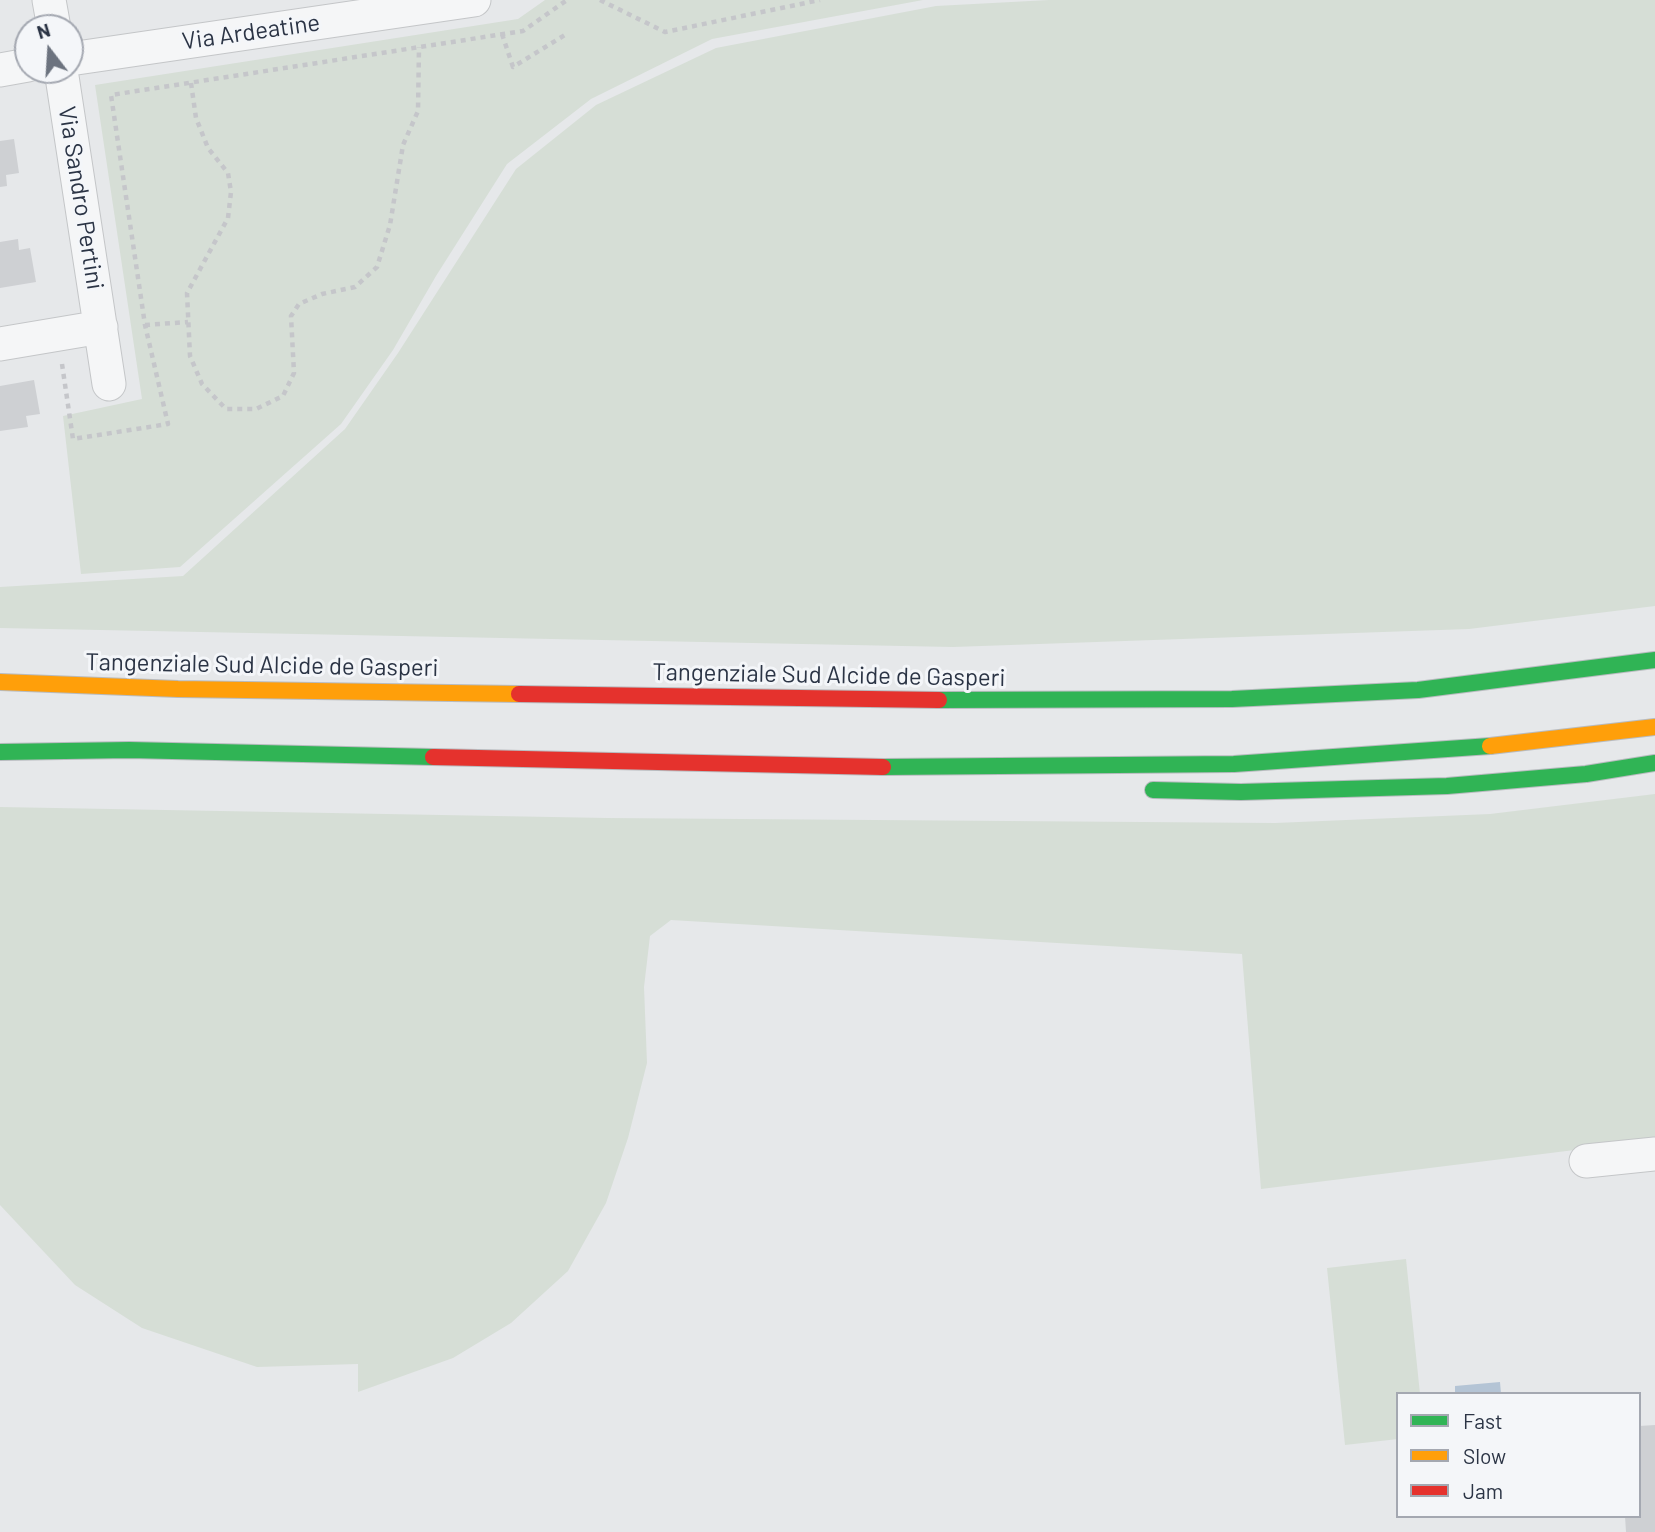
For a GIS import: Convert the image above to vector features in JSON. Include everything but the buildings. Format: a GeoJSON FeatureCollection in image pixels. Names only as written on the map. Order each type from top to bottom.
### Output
{"type":"FeatureCollection","features":[{"type":"Feature","properties":{"kind":"highway","name":"Tangenziale Sud Alcide de Gasperi"},"geometry":{"type":"LineString","coordinates":[[0,681],[178,689],[893,701],[1232,699],[1418,690],[1655,660]]}},
{"type":"Feature","properties":{"kind":"highway"},"geometry":{"type":"LineString","coordinates":[[0,752],[129,750],[884,767],[1234,764],[1439,752],[1655,726]]}},
{"type":"Feature","properties":{"kind":"highway"},"geometry":{"type":"LineString","coordinates":[[616,761],[905,784]]}},
{"type":"Feature","properties":{"kind":"highway"},"geometry":{"type":"LineString","coordinates":[[1133,789],[1241,792],[1447,786],[1586,774],[1655,763]]}},
{"type":"Feature","properties":{"kind":"street","name":"Via Ardeatine"},"geometry":{"type":"LineString","coordinates":[[84,57],[474,0]]}},
{"type":"Feature","properties":{"kind":"street","name":"Via Sandro Pertini"},"geometry":{"type":"LineString","coordinates":[[63,84],[109,384]]}},
{"type":"Feature","properties":{"kind":"street"},"geometry":{"type":"LineString","coordinates":[[0,344],[101,327]]}},
{"type":"Feature","properties":{"kind":"street"},"geometry":{"type":"LineString","coordinates":[[1586,1161],[1655,1154]]}},
{"type":"Feature","properties":{"kind":"path"},"geometry":{"type":"LineString","coordinates":[[57,335],[73,439],[167,424],[145,325],[111,95],[523,31],[567,0]]}},
{"type":"Feature","properties":{"kind":"path"},"geometry":{"type":"LineString","coordinates":[[600,0],[665,32],[820,0]]}},
{"type":"Feature","properties":{"kind":"path"},"geometry":{"type":"LineString","coordinates":[[502,34],[513,67],[568,33]]}},
{"type":"Feature","properties":{"kind":"path"},"geometry":{"type":"LineString","coordinates":[[191,83],[196,118],[208,148],[228,173],[231,192],[229,218],[187,293],[190,356],[202,384],[226,409],[256,409],[283,396],[294,373],[291,316],[299,304],[322,294],[355,287],[377,268],[390,225],[403,145],[418,111],[419,47]]}},
{"type":"Feature","properties":{"kind":"path"},"geometry":{"type":"LineString","coordinates":[[145,325],[188,322]]}},
{"type":"Feature","properties":{"kind":"shaded area"},"geometry":{"type":"Polygon","coordinates":[[[545,0],[923,0],[712,39],[591,99],[507,164],[393,350],[341,424],[180,567],[81,574],[63,416],[142,399],[95,85],[518,19],[545,0]]]}},
{"type":"Feature","properties":{"kind":"shaded area"},"geometry":{"type":"Polygon","coordinates":[[[1049,0],[1655,0],[1655,606],[1469,629],[953,647],[0,628],[0,587],[183,576],[345,429],[398,353],[516,169],[596,105],[716,48],[936,6],[1049,0]]]}},
{"type":"Feature","properties":{"kind":"shaded area"},"geometry":{"type":"Polygon","coordinates":[[[1655,794],[1655,1140],[1261,1189],[1242,954],[671,920],[650,936],[644,987],[647,1063],[628,1138],[606,1203],[568,1271],[511,1323],[453,1358],[358,1392],[358,1364],[257,1367],[142,1328],[75,1285],[0,1205],[0,807],[607,818],[1275,823],[1490,814],[1655,794]]]}},
{"type":"Feature","properties":{"kind":"shaded area"},"geometry":{"type":"Polygon","coordinates":[[[1406,1259],[1420,1392],[1396,1392],[1396,1439],[1345,1445],[1327,1268],[1406,1259]]]}},
{"type":"Feature","properties":{"kind":"water"},"geometry":{"type":"Polygon","coordinates":[[[1500,1382],[1501,1392],[1455,1392],[1455,1386],[1500,1382]]]}},
{"type":"Feature","properties":{"kind":"traffic: fast"},"geometry":{"type":"LineString","coordinates":[[939,700],[1232,699],[1418,690],[1655,660]]}},
{"type":"Feature","properties":{"kind":"traffic: fast"},"geometry":{"type":"LineString","coordinates":[[883,767],[1234,764],[1490,746]]}},
{"type":"Feature","properties":{"kind":"traffic: fast"},"geometry":{"type":"LineString","coordinates":[[0,752],[129,750],[433,757]]}},
{"type":"Feature","properties":{"kind":"traffic: fast"},"geometry":{"type":"LineString","coordinates":[[1153,790],[1241,792],[1447,786],[1586,774],[1655,763]]}},
{"type":"Feature","properties":{"kind":"traffic: slow"},"geometry":{"type":"LineString","coordinates":[[0,682],[178,689],[519,694]]}},
{"type":"Feature","properties":{"kind":"traffic: slow"},"geometry":{"type":"LineString","coordinates":[[1490,746],[1655,727]]}},
{"type":"Feature","properties":{"kind":"traffic: jam"},"geometry":{"type":"LineString","coordinates":[[519,694],[939,700]]}},
{"type":"Feature","properties":{"kind":"traffic: jam"},"geometry":{"type":"LineString","coordinates":[[433,757],[883,767]]}}]}
